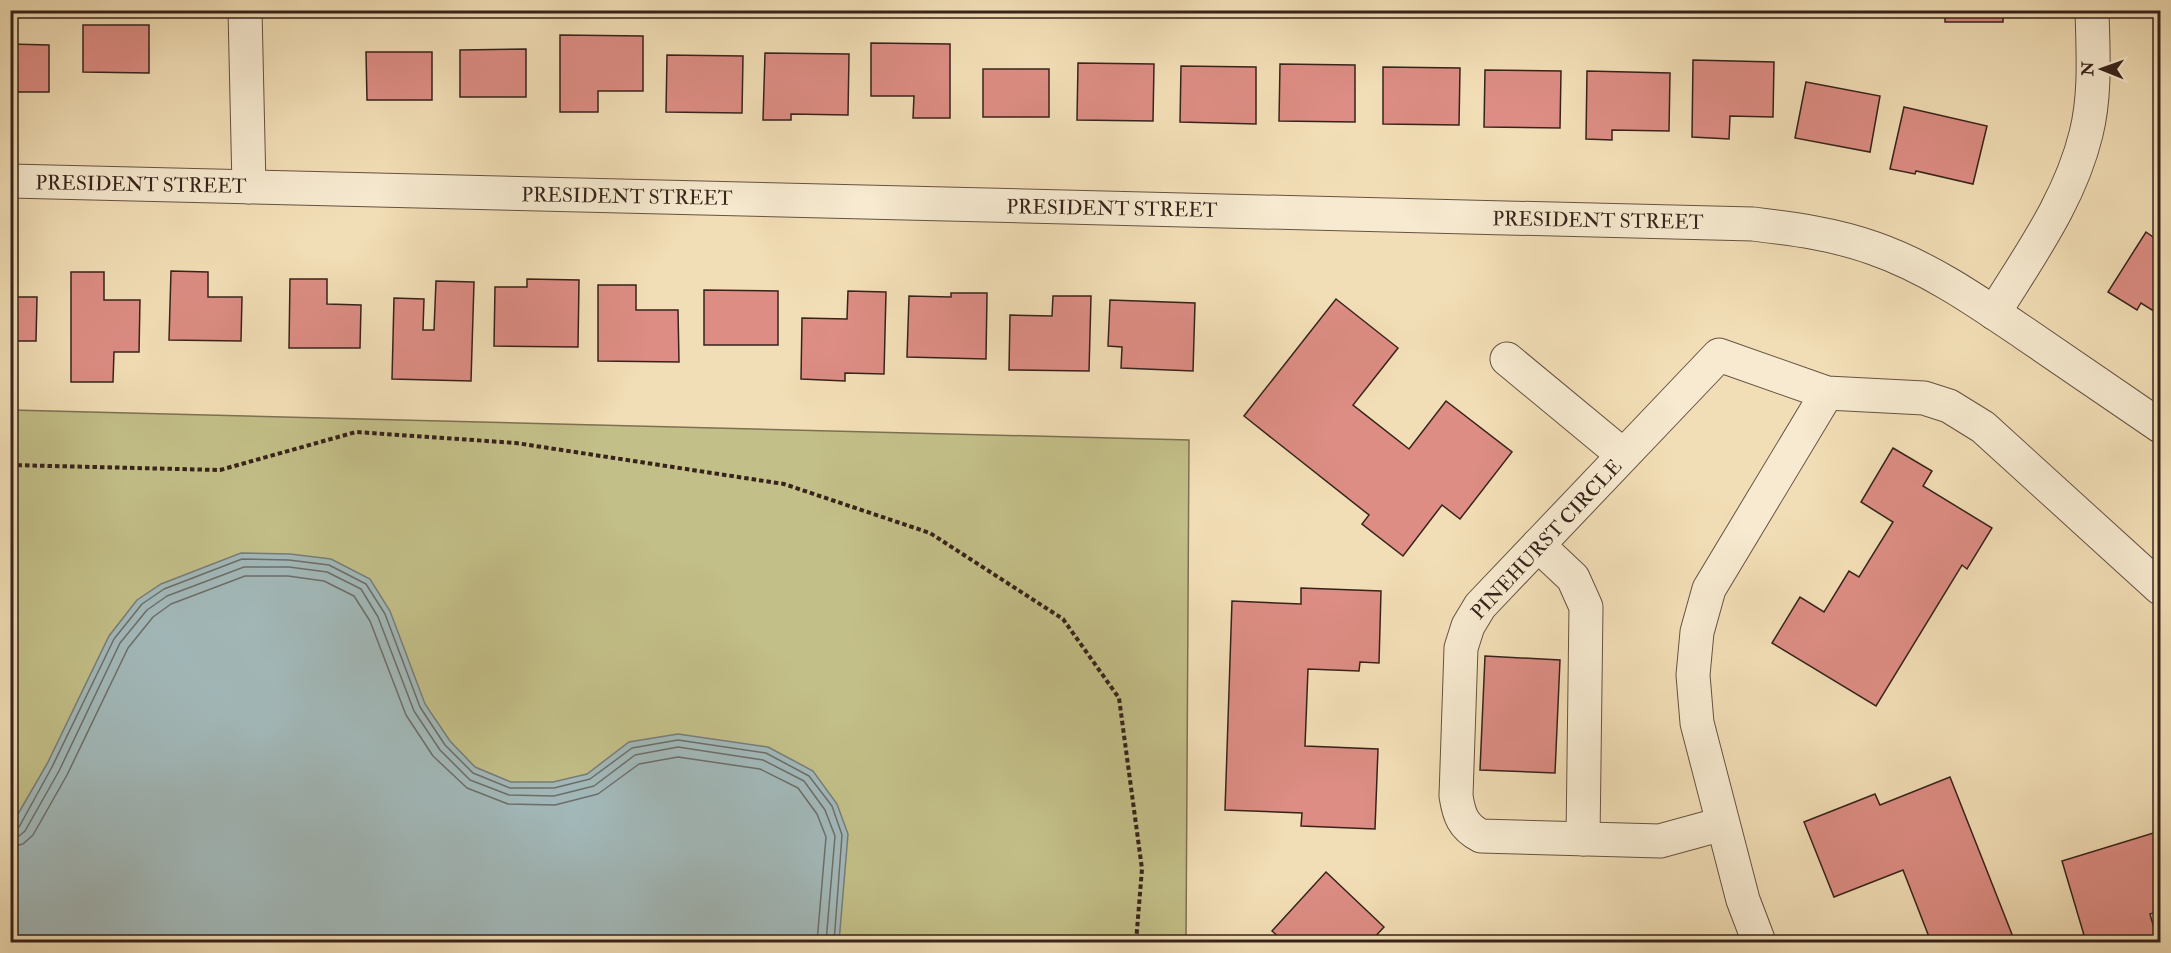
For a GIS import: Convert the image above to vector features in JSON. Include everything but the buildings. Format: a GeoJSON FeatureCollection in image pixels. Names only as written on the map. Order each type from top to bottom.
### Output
{"type":"FeatureCollection","features":[{"type":"Feature","properties":{"kind":"street"},"geometry":{"type":"LineString","coordinates":[[244,10],[249,187]]}},
{"type":"Feature","properties":{"kind":"street"},"geometry":{"type":"LineString","coordinates":[[1994,313],[2053,219],[2067,190],[2087,134],[2093,82],[2092,10]]}},
{"type":"Feature","properties":{"kind":"street","name":"PRESIDENT STREET"},"geometry":{"type":"LineString","coordinates":[[10,181],[1753,224],[1815,231],[1874,248],[1930,273],[1994,313],[2160,426]]}},
{"type":"Feature","properties":{"kind":"street","name":"PINEHURST CIRCLE"},"geometry":{"type":"LineString","coordinates":[[1722,824],[1660,841],[1481,836],[1469,830],[1459,814],[1456,796],[1461,648],[1464,637],[1480,606],[1719,355],[1827,393]]}},
{"type":"Feature","properties":{"kind":"street"},"geometry":{"type":"LineString","coordinates":[[1507,358],[1623,455]]}},
{"type":"Feature","properties":{"kind":"street"},"geometry":{"type":"LineString","coordinates":[[1759,942],[1743,900],[1697,723],[1693,675],[1697,632],[1709,589],[1827,393],[1924,398],[1949,406],[1983,427],[2156,575]]}},
{"type":"Feature","properties":{"kind":"street"},"geometry":{"type":"LineString","coordinates":[[1538,545],[1574,578],[1586,608],[1583,839]]}},
{"type":"Feature","properties":{"kind":"path"},"geometry":{"type":"LineString","coordinates":[[10,465],[220,470],[356,432],[516,443],[784,484],[930,533],[1063,620],[1119,698],[1142,869],[1136,942]]}},
{"type":"Feature","properties":{"kind":"shaded area"},"geometry":{"type":"Polygon","coordinates":[[[11,410],[1189,440],[1186,942],[11,942],[11,410]]]}},
{"type":"Feature","properties":{"kind":"water"},"geometry":{"type":"Polygon","coordinates":[[[241,553],[290,554],[331,559],[370,579],[390,611],[425,704],[450,741],[475,767],[511,782],[553,782],[587,774],[629,742],[678,734],[768,747],[813,771],[837,804],[848,834],[839,942],[11,942],[11,826],[47,764],[109,636],[137,600],[161,584],[241,553]]]}}]}
